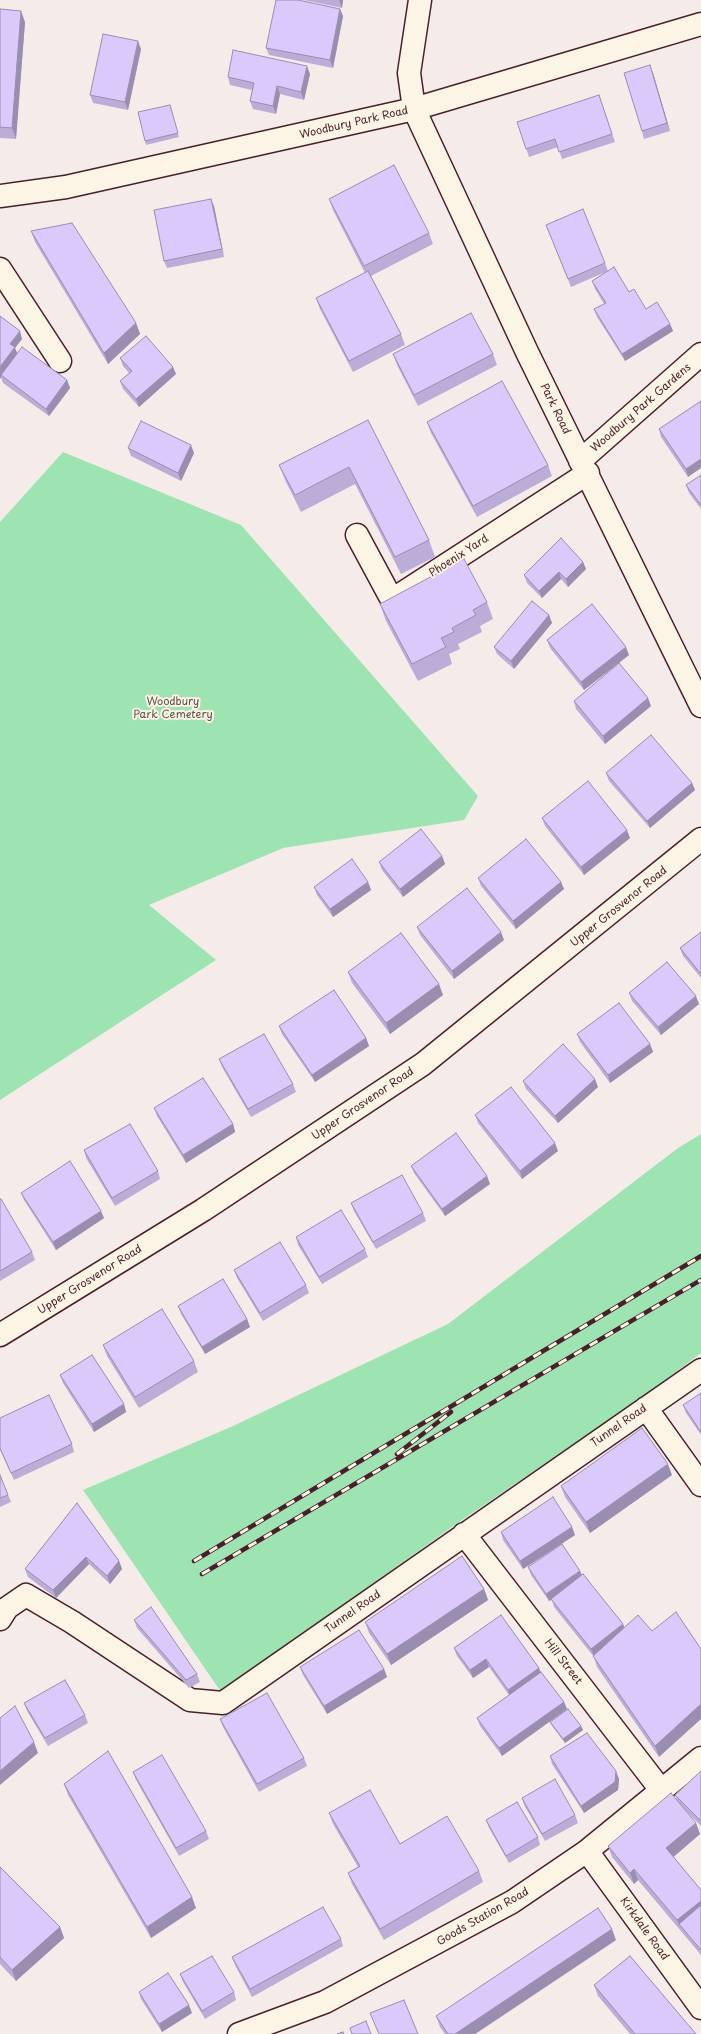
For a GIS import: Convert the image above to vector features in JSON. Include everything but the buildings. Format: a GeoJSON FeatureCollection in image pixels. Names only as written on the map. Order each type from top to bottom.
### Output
{"type":"FeatureCollection","features":[{"type":"Feature","properties":{"kind":"street","name":"Park Road"},"geometry":{"type":"LineString","coordinates":[[420,0],[409,73],[414,109],[527,352],[701,706]]}},
{"type":"Feature","properties":{"kind":"street","name":"Woodbury Park Road"},"geometry":{"type":"LineString","coordinates":[[0,196],[66,187],[414,109],[701,24]]}},
{"type":"Feature","properties":{"kind":"street"},"geometry":{"type":"LineString","coordinates":[[0,269],[60,361]]}},
{"type":"Feature","properties":{"kind":"street","name":"Woodbury Park Gardens"},"geometry":{"type":"LineString","coordinates":[[584,467],[701,354]]}},
{"type":"Feature","properties":{"kind":"street","name":"Phoenix Yard"},"geometry":{"type":"LineString","coordinates":[[357,535],[392,600],[584,467]]}},
{"type":"Feature","properties":{"kind":"street","name":"Upper Grosvenor Road"},"geometry":{"type":"LineString","coordinates":[[0,1335],[203,1210],[423,1064],[701,839]]}},
{"type":"Feature","properties":{"kind":"street","name":"Tunnel Road"},"geometry":{"type":"LineString","coordinates":[[0,1619],[7,1608],[26,1594],[190,1700],[223,1703],[701,1370]]}},
{"type":"Feature","properties":{"kind":"street"},"geometry":{"type":"LineString","coordinates":[[646,1408],[701,1485]]}},
{"type":"Feature","properties":{"kind":"street","name":"Hill Street"},"geometry":{"type":"LineString","coordinates":[[464,1534],[661,1790]]}},
{"type":"Feature","properties":{"kind":"street","name":"Goods Station Road"},"geometry":{"type":"LineString","coordinates":[[239,2034],[325,2002],[414,1956],[512,1902],[587,1851],[701,1758]]}},
{"type":"Feature","properties":{"kind":"street","name":"Kirkdale Road"},"geometry":{"type":"LineString","coordinates":[[587,1851],[701,2008]]}},
{"type":"Feature","properties":{"kind":"green space","name":"Woodbury Park Cemetery"},"geometry":{"type":"Polygon","coordinates":[[[63,452],[241,525],[478,796],[464,820],[283,848],[149,905],[216,960],[0,1100],[0,522],[63,452]]]}},
{"type":"Feature","properties":{"kind":"green space"},"geometry":{"type":"Polygon","coordinates":[[[701,1134],[701,1353],[641,1398],[459,1522],[221,1692],[83,1490],[233,1426],[448,1324],[678,1148],[701,1134]]]}},
{"type":"Feature","properties":{"kind":"railway"},"geometry":{"type":"LineString","coordinates":[[194,1561],[701,1256]]}},
{"type":"Feature","properties":{"kind":"railway"},"geometry":{"type":"LineString","coordinates":[[202,1574],[701,1280]]}},
{"type":"Feature","properties":{"kind":"railway"},"geometry":{"type":"LineString","coordinates":[[397,1454],[451,1412]]}}]}
